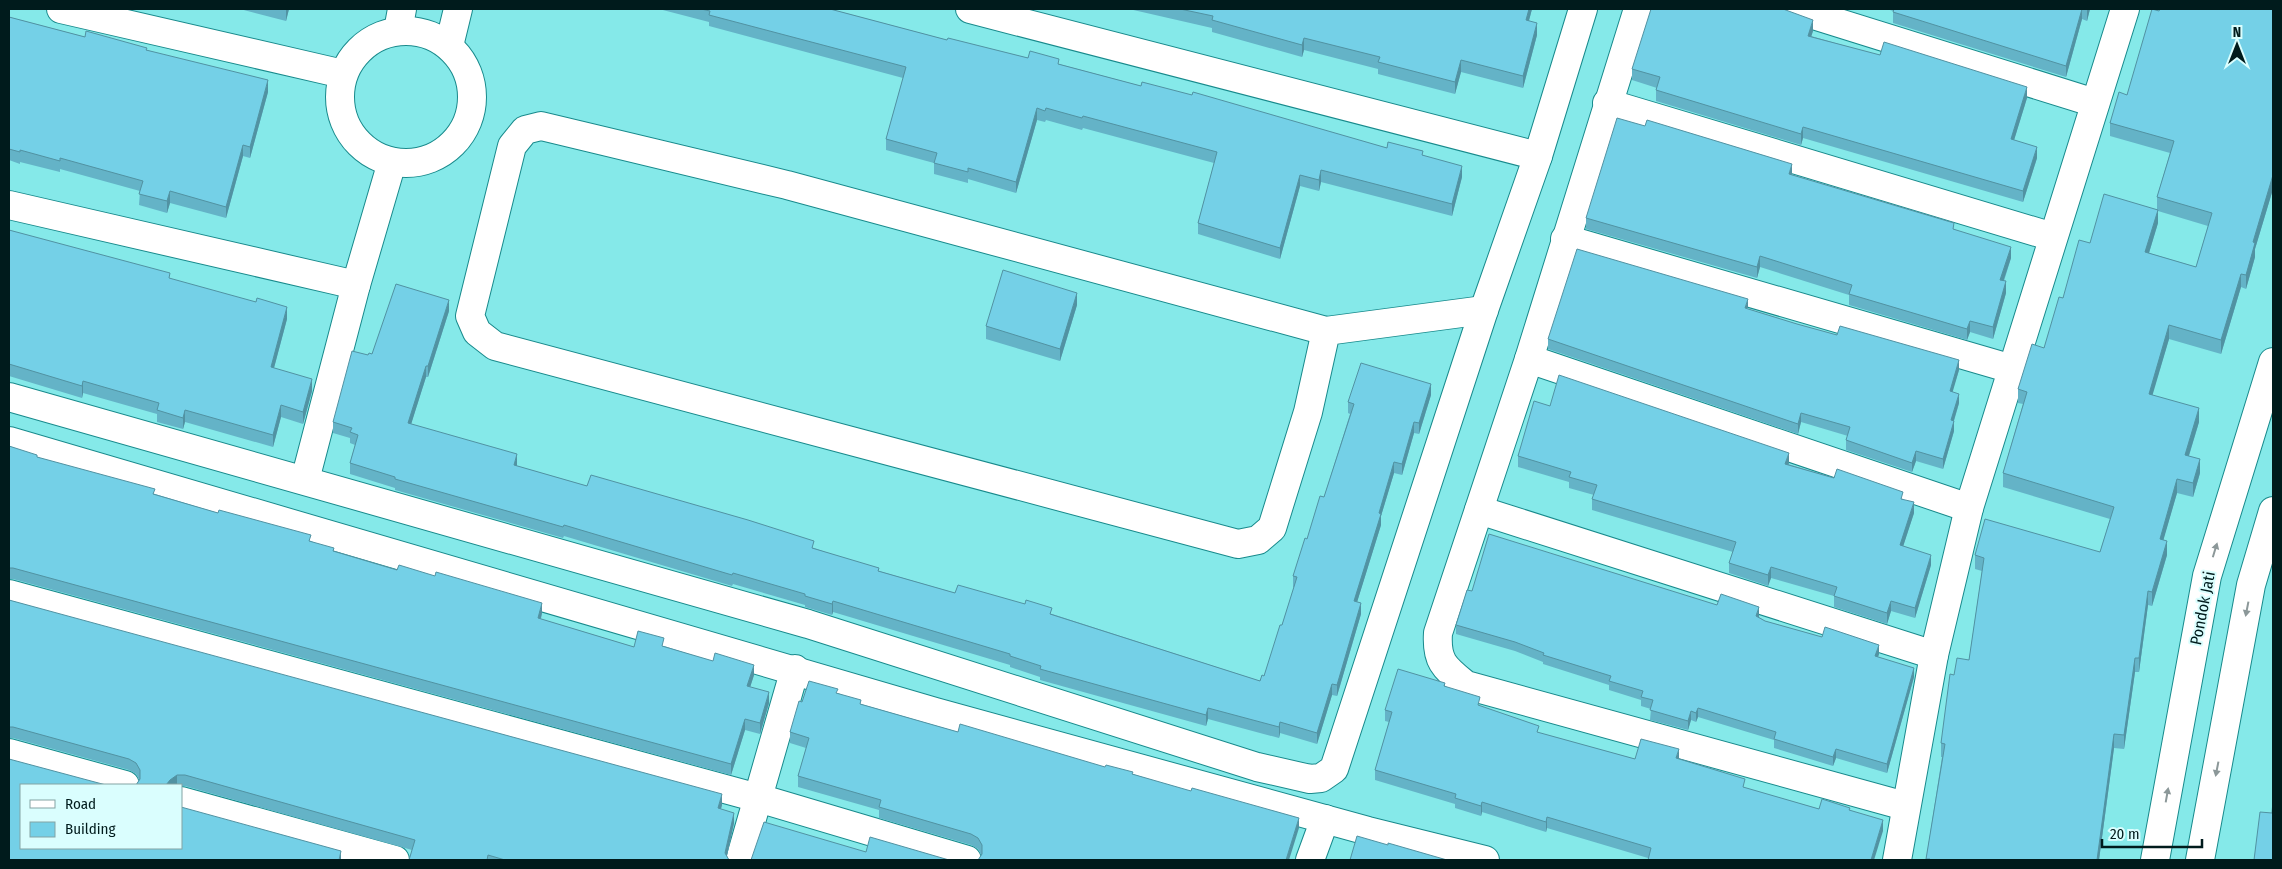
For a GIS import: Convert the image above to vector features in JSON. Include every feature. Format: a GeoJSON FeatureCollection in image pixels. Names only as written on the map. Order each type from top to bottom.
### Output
{"type":"FeatureCollection","features":[{"type":"Feature","properties":{"kind":"street"},"geometry":{"type":"LineString","coordinates":[[61,9],[343,74]]}},
{"type":"Feature","properties":{"kind":"street"},"geometry":{"type":"LineString","coordinates":[[449,46],[458,9]]}},
{"type":"Feature","properties":{"kind":"street"},"geometry":{"type":"LineString","coordinates":[[970,9],[1028,16],[1538,156]]}},
{"type":"Feature","properties":{"kind":"street"},"geometry":{"type":"LineString","coordinates":[[9,397],[808,624],[1257,767],[1310,779],[1321,778],[1334,769],[1484,310],[1538,156],[1583,9]]}},
{"type":"Feature","properties":{"kind":"street"},"geometry":{"type":"LineString","coordinates":[[1638,9],[1607,103],[1529,359],[1438,633],[1437,652],[1446,669],[1466,685],[1905,806]]}},
{"type":"Feature","properties":{"kind":"street"},"geometry":{"type":"LineString","coordinates":[[1794,9],[2095,103]]}},
{"type":"Feature","properties":{"kind":"street"},"geometry":{"type":"LineString","coordinates":[[1897,860],[1905,806],[1934,655],[1969,508],[2125,9]]}},
{"type":"Feature","properties":{"kind":"street"},"geometry":{"type":"LineString","coordinates":[[400,20],[449,46],[463,63],[472,83],[473,106],[463,132],[445,151],[420,162],[392,162],[366,151],[347,129],[339,102],[343,74],[355,53],[400,20]]}},
{"type":"Feature","properties":{"kind":"street"},"geometry":{"type":"LineString","coordinates":[[1607,103],[2053,237]]}},
{"type":"Feature","properties":{"kind":"street"},"geometry":{"type":"LineString","coordinates":[[1326,332],[1308,412],[1272,528],[1258,540],[1238,544],[495,346],[477,332],[470,316],[512,146],[525,130],[541,126],[787,185],[1326,332],[1484,310]]}},
{"type":"Feature","properties":{"kind":"street"},"geometry":{"type":"LineString","coordinates":[[305,480],[356,285],[392,162]]}},
{"type":"Feature","properties":{"kind":"street"},"geometry":{"type":"LineString","coordinates":[[9,204],[356,285]]}},
{"type":"Feature","properties":{"kind":"street"},"geometry":{"type":"LineString","coordinates":[[1565,240],[2012,368]]}},
{"type":"Feature","properties":{"kind":"street"},"geometry":{"type":"LineString","coordinates":[[1529,359],[1969,508]]}},
{"type":"Feature","properties":{"kind":"street","name":"Pondok Jati"},"geometry":{"type":"LineString","coordinates":[[2156,860],[2207,576],[2273,362]]}},
{"type":"Feature","properties":{"kind":"street"},"geometry":{"type":"LineString","coordinates":[[9,441],[795,669],[935,712],[1325,819],[1485,860]]}},
{"type":"Feature","properties":{"kind":"street"},"geometry":{"type":"LineString","coordinates":[[1480,510],[1934,655]]}},
{"type":"Feature","properties":{"kind":"street"},"geometry":{"type":"LineString","coordinates":[[2200,860],[2251,585],[2273,511]]}},
{"type":"Feature","properties":{"kind":"street"},"geometry":{"type":"LineString","coordinates":[[9,594],[758,798],[967,860]]}},
{"type":"Feature","properties":{"kind":"street"},"geometry":{"type":"LineString","coordinates":[[740,860],[795,669]]}},
{"type":"Feature","properties":{"kind":"street"},"geometry":{"type":"LineString","coordinates":[[9,753],[121,784]]}},
{"type":"Feature","properties":{"kind":"street"},"geometry":{"type":"LineString","coordinates":[[182,801],[394,860]]}},
{"type":"Feature","properties":{"kind":"street"},"geometry":{"type":"LineString","coordinates":[[1310,860],[1325,819]]}},
{"type":"Feature","properties":{"kind":"building"},"geometry":{"type":"Polygon","coordinates":[[[701,9],[830,9],[947,40],[948,38],[1028,58],[1030,51],[1059,59],[1058,64],[1141,86],[1142,82],[1192,95],[1193,92],[1387,148],[1388,142],[1423,151],[1422,155],[1462,166],[1452,204],[1321,170],[1319,180],[1300,175],[1280,248],[1198,223],[1217,152],[1083,116],[1082,118],[1046,108],[1045,111],[1037,108],[1016,182],[968,168],[968,172],[934,163],[937,153],[886,139],[906,67],[709,15],[710,11],[701,9]]]}},
{"type":"Feature","properties":{"kind":"building"},"geometry":{"type":"Polygon","coordinates":[[[1180,9],[1529,9],[1526,20],[1537,23],[1523,76],[1461,60],[1455,82],[1378,62],[1380,57],[1304,38],[1302,45],[1212,20],[1213,16],[1180,9]]]}},
{"type":"Feature","properties":{"kind":"building"},"geometry":{"type":"Polygon","coordinates":[[[1651,9],[1783,9],[1813,20],[1808,36],[1880,55],[1884,42],[2027,87],[2011,139],[2037,147],[2023,191],[1803,127],[1801,134],[1656,90],[1660,77],[1632,69],[1651,9]]]}},
{"type":"Feature","properties":{"kind":"building"},"geometry":{"type":"Polygon","coordinates":[[[1894,9],[2082,9],[2066,66],[1893,12],[1894,9]]]}},
{"type":"Feature","properties":{"kind":"building"},"geometry":{"type":"Polygon","coordinates":[[[2152,9],[2159,11],[2160,9],[2273,9],[2273,175],[2253,242],[2255,243],[2246,275],[2241,274],[2221,340],[2169,325],[2149,394],[2199,408],[2185,455],[2200,459],[2193,483],[2177,479],[2160,539],[2167,541],[2152,592],[2148,591],[2139,658],[2135,658],[2124,735],[2114,734],[2097,860],[1926,859],[1945,744],[1941,743],[1950,674],[1954,675],[1957,658],[1969,660],[1984,558],[1975,555],[1985,519],[2100,552],[2114,507],[2003,473],[2027,392],[2018,389],[2032,344],[2044,348],[2059,297],[2063,298],[2079,240],[2090,243],[2104,194],[2158,210],[2145,252],[2196,267],[2212,213],[2157,197],[2174,141],[2110,123],[2119,92],[2127,95],[2152,9]]]}},
{"type":"Feature","properties":{"kind":"building"},"geometry":{"type":"Polygon","coordinates":[[[9,17],[85,37],[86,31],[147,48],[146,50],[268,80],[250,147],[243,145],[226,207],[170,191],[167,201],[139,194],[143,181],[60,158],[60,161],[20,150],[20,152],[9,149],[9,17]]]}},
{"type":"Feature","properties":{"kind":"building"},"geometry":{"type":"Polygon","coordinates":[[[1617,118],[1645,126],[1647,120],[1792,164],[1789,174],[1954,223],[1953,229],[2011,247],[2000,280],[2006,281],[1993,327],[1970,321],[1967,329],[1849,294],[1852,285],[1760,256],[1757,267],[1586,218],[1617,118]]]}},
{"type":"Feature","properties":{"kind":"building"},"geometry":{"type":"Polygon","coordinates":[[[9,230],[170,273],[169,278],[256,302],[257,298],[287,307],[271,367],[312,379],[303,412],[281,405],[273,435],[185,410],[183,418],[157,410],[159,403],[83,381],[82,386],[9,364],[9,230]]]}},
{"type":"Feature","properties":{"kind":"building"},"geometry":{"type":"Polygon","coordinates":[[[1577,249],[1748,299],[1745,308],[1797,324],[1837,335],[1840,326],[1959,360],[1950,391],[1959,394],[1951,420],[1954,421],[1943,459],[1916,451],[1912,463],[1846,440],[1850,427],[1801,413],[1798,424],[1548,339],[1577,249]]]}},
{"type":"Feature","properties":{"kind":"building"},"geometry":{"type":"Polygon","coordinates":[[[1003,270],[1077,293],[1060,349],[986,326],[1003,270]]]}},
{"type":"Feature","properties":{"kind":"building"},"geometry":{"type":"Polygon","coordinates":[[[396,284],[449,300],[408,423],[517,454],[514,465],[587,486],[591,475],[748,520],[814,541],[812,548],[879,568],[878,571],[955,593],[958,585],[1025,604],[1026,600],[1052,608],[1050,614],[1260,681],[1262,675],[1264,676],[1280,625],[1282,625],[1297,577],[1293,576],[1305,538],[1307,539],[1320,496],[1324,497],[1354,404],[1348,402],[1361,363],[1431,384],[1419,423],[1414,422],[1402,464],[1394,462],[1379,513],[1381,514],[1354,601],[1361,603],[1337,685],[1332,684],[1317,733],[1280,722],[1279,727],[1208,708],[1206,715],[1040,669],[1041,666],[1010,656],[1010,654],[833,601],[832,604],[733,573],[732,575],[564,525],[563,527],[395,479],[395,477],[350,463],[358,435],[350,432],[352,428],[333,422],[352,351],[368,355],[369,353],[372,354],[396,284]]]}},
{"type":"Feature","properties":{"kind":"building"},"geometry":{"type":"Polygon","coordinates":[[[1559,375],[1789,453],[1785,464],[1834,478],[1837,469],[1903,492],[1901,499],[1914,502],[1900,545],[1931,555],[1915,608],[1891,601],[1887,613],[1834,596],[1837,587],[1771,567],[1768,575],[1729,563],[1736,542],[1592,499],[1597,485],[1569,477],[1571,472],[1518,456],[1534,401],[1550,406],[1559,375]]]}},
{"type":"Feature","properties":{"kind":"building"},"geometry":{"type":"Polygon","coordinates":[[[9,446],[37,455],[37,457],[155,489],[153,494],[218,513],[219,510],[311,535],[309,541],[334,548],[333,551],[397,570],[399,565],[435,576],[436,572],[542,603],[538,618],[634,647],[638,631],[664,638],[662,646],[713,661],[715,653],[754,665],[747,686],[769,692],[760,723],[745,719],[731,764],[9,568],[9,446]]]}},
{"type":"Feature","properties":{"kind":"building"},"geometry":{"type":"Polygon","coordinates":[[[1489,534],[1717,605],[1721,594],[1759,607],[1756,616],[1765,621],[1822,637],[1825,627],[1879,645],[1875,656],[1914,668],[1887,764],[1836,749],[1833,757],[1774,739],[1776,732],[1698,708],[1696,713],[1691,711],[1688,721],[1650,710],[1653,700],[1641,697],[1643,691],[1609,681],[1611,676],[1543,655],[1544,653],[1515,642],[1456,625],[1467,590],[1472,591],[1489,534]]]}},
{"type":"Feature","properties":{"kind":"building"},"geometry":{"type":"Polygon","coordinates":[[[9,600],[722,794],[718,808],[734,813],[725,853],[729,860],[505,860],[488,855],[487,860],[409,860],[415,840],[185,775],[177,775],[167,784],[137,784],[140,779],[140,770],[136,763],[129,759],[9,727],[9,600]]]}},
{"type":"Feature","properties":{"kind":"building"},"geometry":{"type":"Polygon","coordinates":[[[1398,669],[1445,683],[1444,686],[1480,697],[1478,705],[1539,726],[1537,732],[1635,759],[1641,739],[1679,749],[1676,758],[1745,779],[1743,787],[1819,809],[1822,799],[1850,808],[1849,810],[1883,820],[1871,860],[1648,860],[1651,848],[1547,817],[1546,822],[1482,802],[1481,806],[1455,798],[1456,794],[1375,770],[1392,712],[1385,710],[1398,669]]]}},
{"type":"Feature","properties":{"kind":"building"},"geometry":{"type":"Polygon","coordinates":[[[809,681],[838,689],[836,693],[861,700],[860,704],[958,732],[960,724],[1105,767],[1106,765],[1133,772],[1132,774],[1191,791],[1192,788],[1299,818],[1286,860],[978,860],[982,854],[982,845],[978,838],[971,834],[879,807],[881,800],[798,776],[809,738],[790,732],[799,701],[802,702],[809,681]]]}},
{"type":"Feature","properties":{"kind":"building"},"geometry":{"type":"Polygon","coordinates":[[[9,759],[102,784],[20,784],[20,849],[182,849],[182,807],[341,851],[339,860],[9,860],[9,759]]]}},
{"type":"Feature","properties":{"kind":"building"},"geometry":{"type":"Polygon","coordinates":[[[2273,801],[2273,860],[2254,860],[2260,812],[2272,813],[2273,801]]]}},
{"type":"Feature","properties":{"kind":"building"},"geometry":{"type":"Polygon","coordinates":[[[764,822],[866,852],[870,837],[949,860],[751,860],[764,822]]]}},
{"type":"Feature","properties":{"kind":"building"},"geometry":{"type":"Polygon","coordinates":[[[1357,836],[1388,845],[1388,843],[1447,860],[1350,860],[1357,836]]]}}]}
